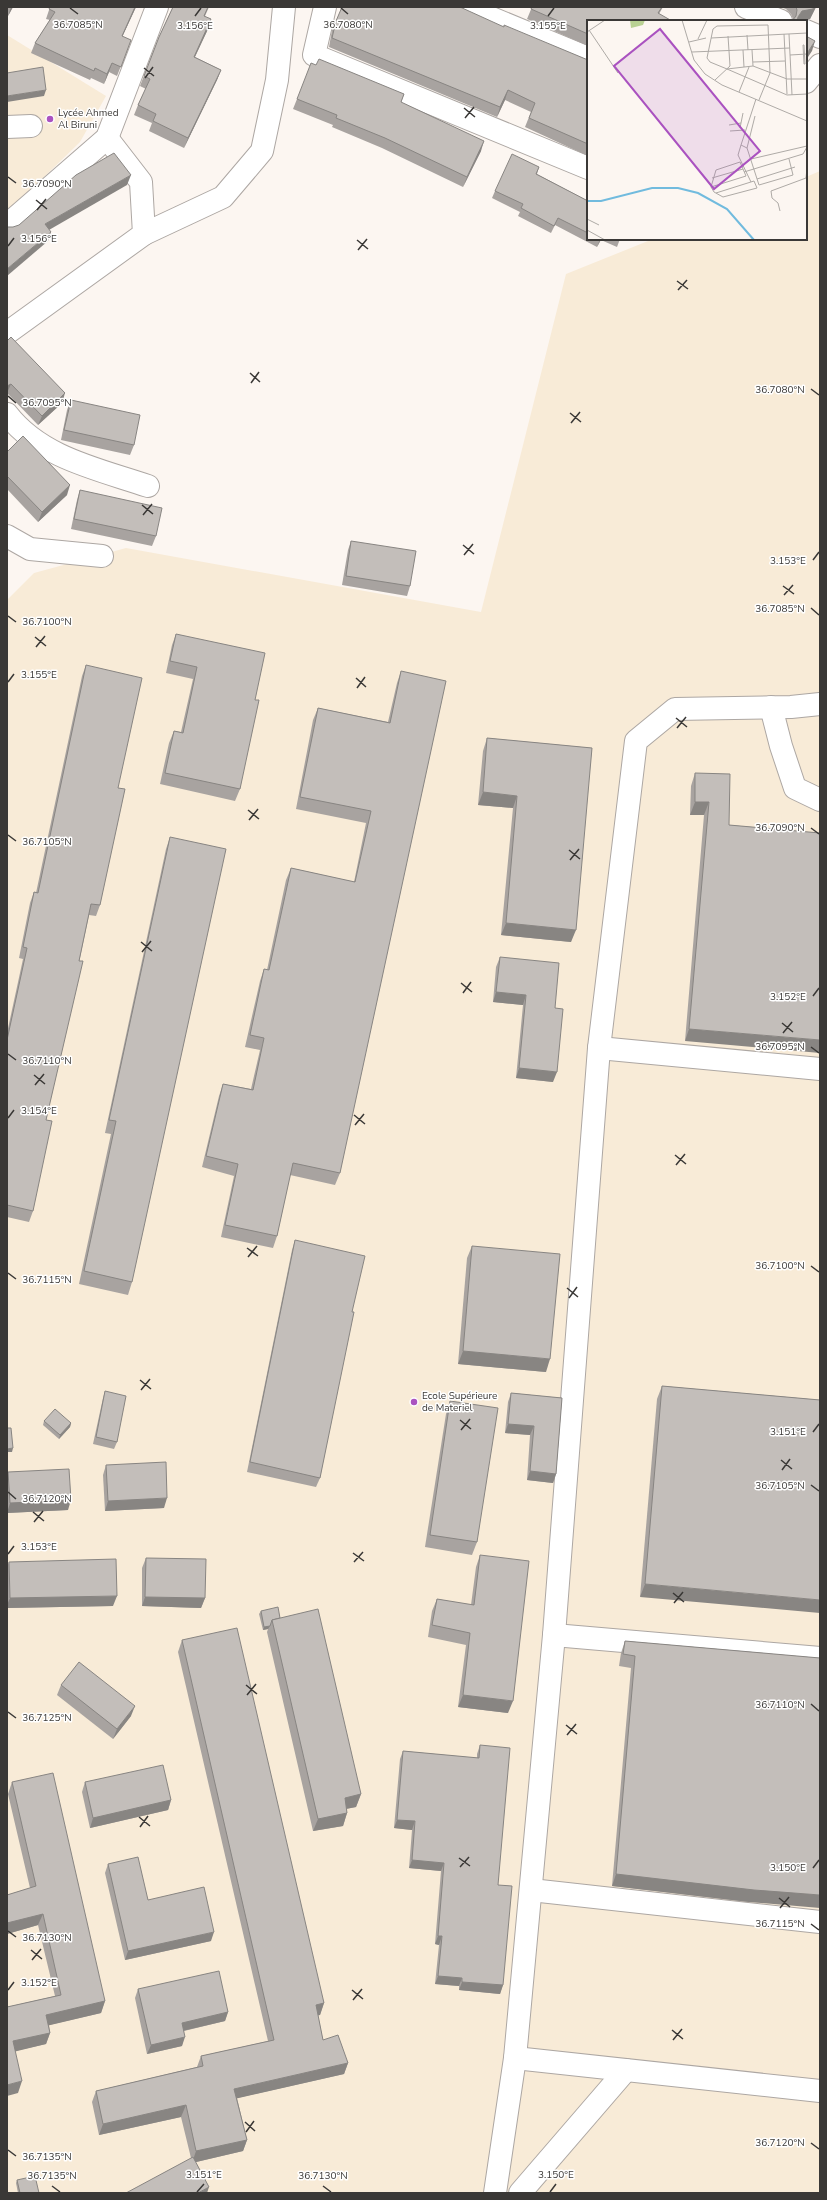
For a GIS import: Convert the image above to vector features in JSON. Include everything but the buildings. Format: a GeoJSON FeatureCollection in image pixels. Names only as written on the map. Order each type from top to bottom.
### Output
{"type":"FeatureCollection","features":[{"type":"Feature","properties":{"kind":"street"},"geometry":{"type":"LineString","coordinates":[[7,225],[106,138],[157,7]]}},
{"type":"Feature","properties":{"kind":"street"},"geometry":{"type":"LineString","coordinates":[[7,333],[144,234],[223,197],[262,151],[277,80],[284,7]]}},
{"type":"Feature","properties":{"kind":"street"},"geometry":{"type":"LineString","coordinates":[[325,7],[314,55],[587,168]]}},
{"type":"Feature","properties":{"kind":"street"},"geometry":{"type":"LineString","coordinates":[[465,7],[587,58]]}},
{"type":"Feature","properties":{"kind":"street"},"geometry":{"type":"LineString","coordinates":[[746,7],[778,20]]}},
{"type":"Feature","properties":{"kind":"street"},"geometry":{"type":"LineString","coordinates":[[807,31],[820,37]]}},
{"type":"Feature","properties":{"kind":"street"},"geometry":{"type":"LineString","coordinates":[[807,81],[820,66]]}},
{"type":"Feature","properties":{"kind":"street"},"geometry":{"type":"LineString","coordinates":[[7,127],[31,126]]}},
{"type":"Feature","properties":{"kind":"street"},"geometry":{"type":"LineString","coordinates":[[106,138],[141,182],[144,234]]}},
{"type":"Feature","properties":{"kind":"street"},"geometry":{"type":"LineString","coordinates":[[9,420],[31,439],[57,454],[148,486]]}},
{"type":"Feature","properties":{"kind":"street"},"geometry":{"type":"LineString","coordinates":[[7,536],[30,549],[102,556]]}},
{"type":"Feature","properties":{"kind":"street"},"geometry":{"type":"LineString","coordinates":[[495,2193],[515,2058],[531,1890],[554,1635],[599,1048],[636,741],[675,709],[771,707],[820,704]]}},
{"type":"Feature","properties":{"kind":"street"},"geometry":{"type":"LineString","coordinates":[[771,707],[781,746],[795,788],[820,800]]}},
{"type":"Feature","properties":{"kind":"street"},"geometry":{"type":"LineString","coordinates":[[599,1048],[820,1069]]}},
{"type":"Feature","properties":{"kind":"street"},"geometry":{"type":"LineString","coordinates":[[554,1635],[820,1658]]}},
{"type":"Feature","properties":{"kind":"street"},"geometry":{"type":"LineString","coordinates":[[531,1890],[820,1922]]}},
{"type":"Feature","properties":{"kind":"street"},"geometry":{"type":"LineString","coordinates":[[515,2058],[820,2091]]}},
{"type":"Feature","properties":{"kind":"street"},"geometry":{"type":"LineString","coordinates":[[520,2193],[626,2070]]}},
{"type":"Feature","properties":{"kind":"shaded area","name":"Lycée Ahmed Al Biruni"},"geometry":{"type":"Polygon","coordinates":[[[7,35],[106,96],[80,142],[7,213],[7,35]]]}},
{"type":"Feature","properties":{"kind":"shaded area","name":"Ecole Supérieure de Materiel"},"geometry":{"type":"Polygon","coordinates":[[[820,171],[820,2193],[7,2193],[7,600],[34,573],[126,548],[481,612],[566,274],[651,240],[807,240],[807,177],[820,171]]]}},
{"type":"Feature","properties":{"kind":"place","name":"Lycée Ahmed Al Biruni"},"geometry":{"type":"Point","coordinates":[50,119]}},
{"type":"Feature","properties":{"kind":"place","name":"Ecole Supérieure de Materiel"},"geometry":{"type":"Point","coordinates":[414,1402]}}]}
